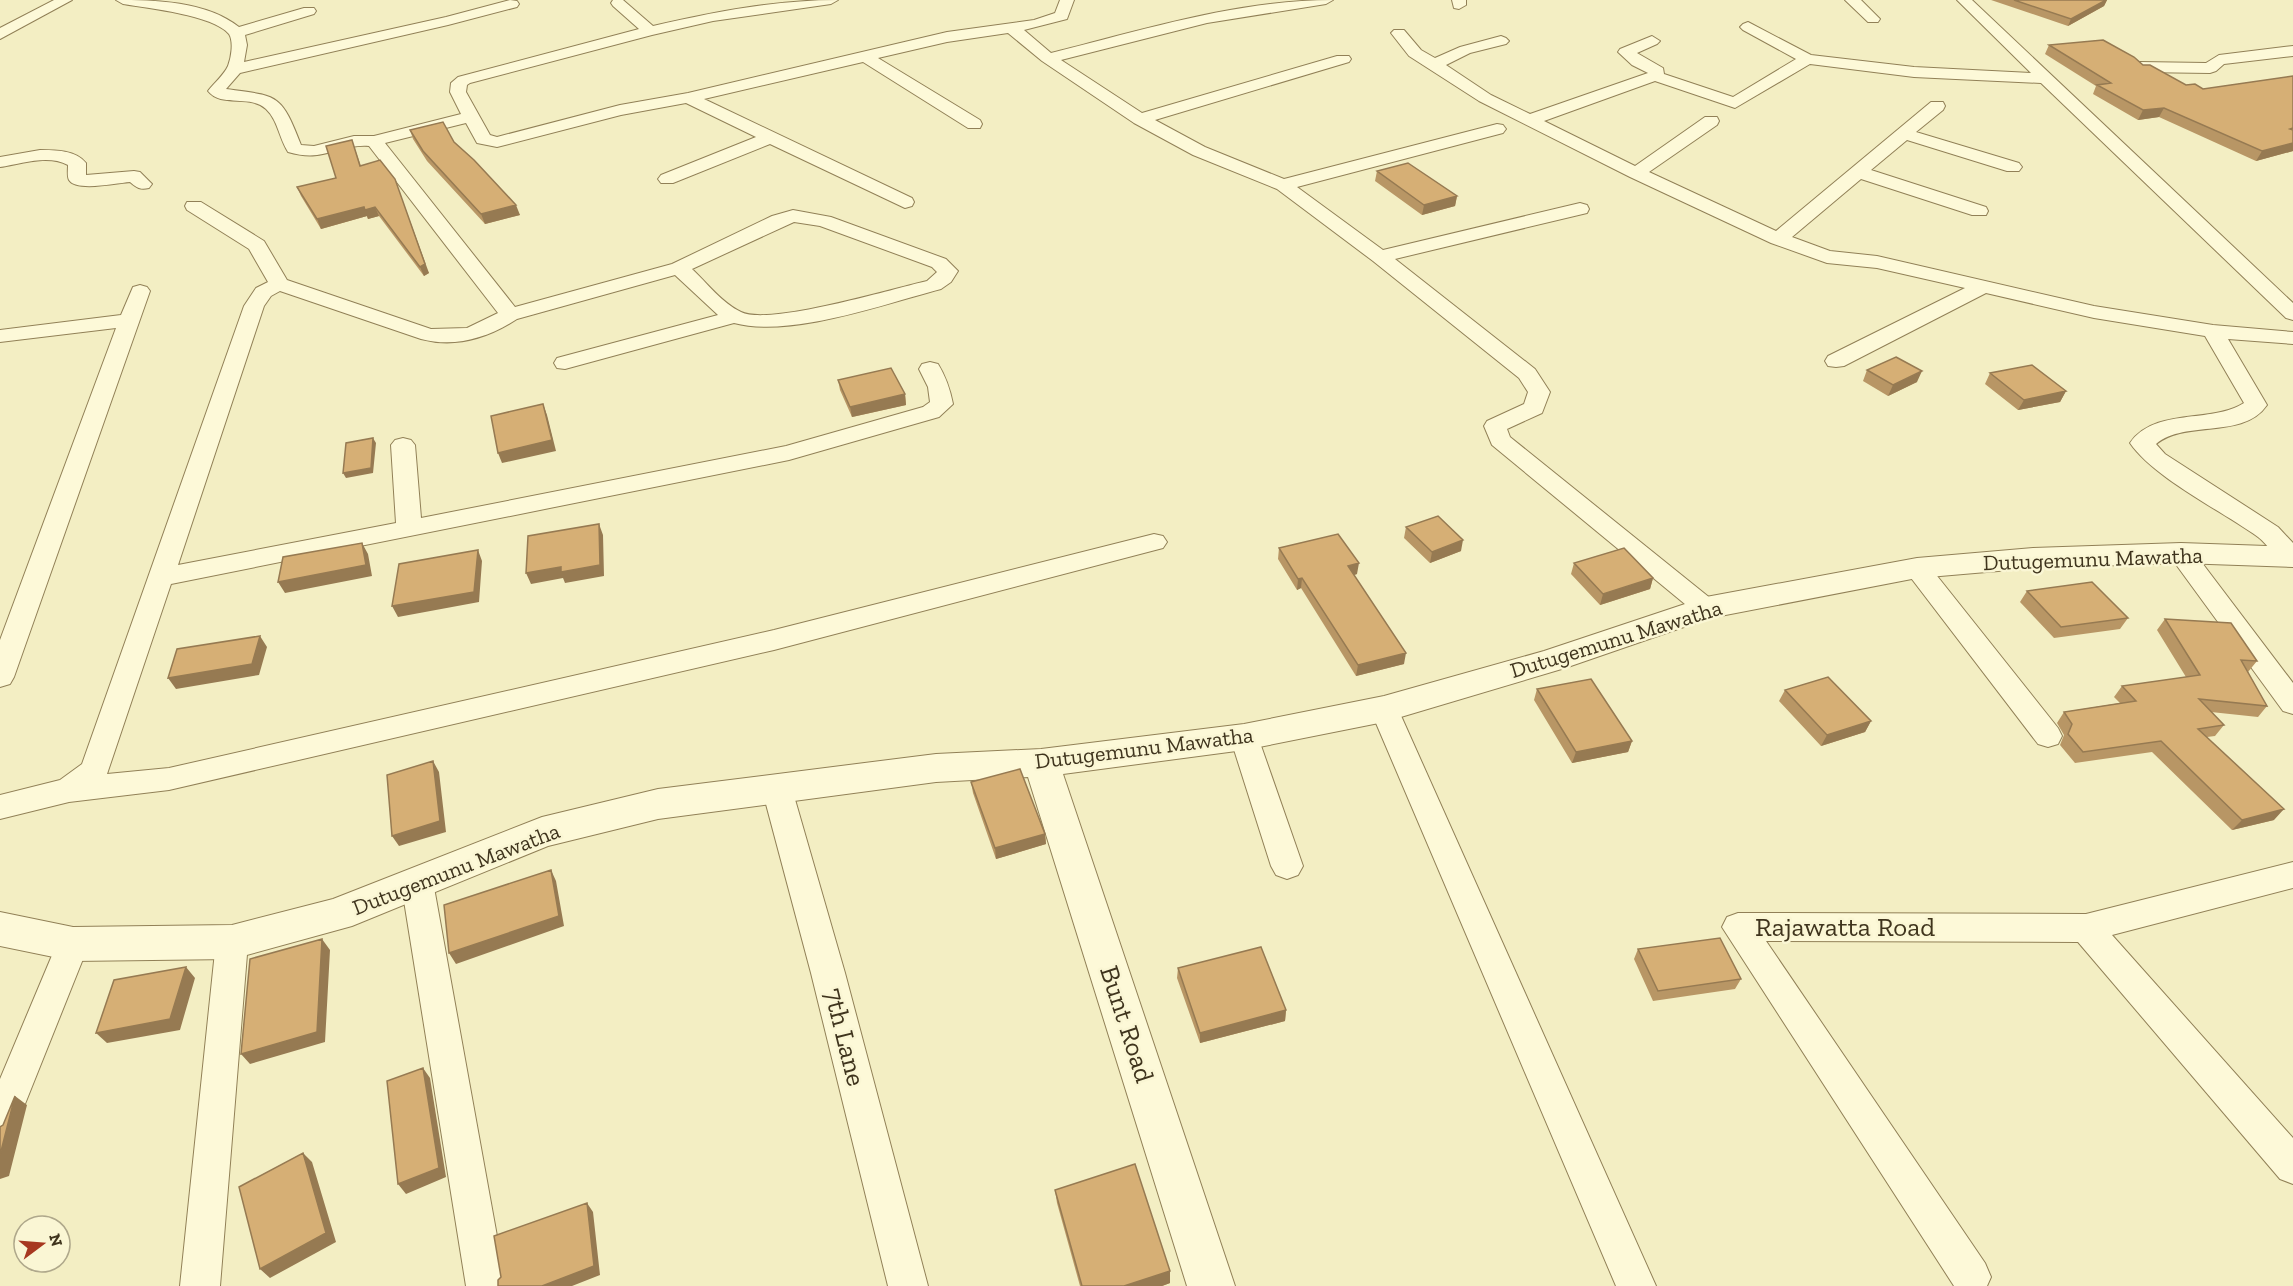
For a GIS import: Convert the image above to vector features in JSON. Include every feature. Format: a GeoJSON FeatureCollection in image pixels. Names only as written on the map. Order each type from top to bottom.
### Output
{"type":"FeatureCollection","features":[{"type":"Feature","properties":{"kind":"street"},"geometry":{"type":"LineString","coordinates":[[0,34],[65,0]]}},
{"type":"Feature","properties":{"kind":"street"},"geometry":{"type":"LineString","coordinates":[[123,0],[183,9],[225,25],[236,33],[240,43],[236,69],[216,91],[222,95],[252,96],[267,101],[280,111],[294,148],[319,151],[358,141],[374,141],[470,117]]}},
{"type":"Feature","properties":{"kind":"street"},"geometry":{"type":"LineString","coordinates":[[831,0],[713,17],[650,31],[464,80],[459,83],[458,92],[483,139],[497,142],[620,110],[688,98],[947,37],[1036,24],[1062,16],[1067,0]]}},
{"type":"Feature","properties":{"kind":"street"},"geometry":{"type":"LineString","coordinates":[[1048,58],[1207,19],[1326,0]]}},
{"type":"Feature","properties":{"kind":"street"},"geometry":{"type":"LineString","coordinates":[[1852,0],[1873,19]]}},
{"type":"Feature","properties":{"kind":"street"},"geometry":{"type":"LineString","coordinates":[[1964,0],[2293,314]]}},
{"type":"Feature","properties":{"kind":"street"},"geometry":{"type":"LineString","coordinates":[[618,3],[650,31]]}},
{"type":"Feature","properties":{"kind":"street"},"geometry":{"type":"LineString","coordinates":[[236,69],[437,24],[512,4]]}},
{"type":"Feature","properties":{"kind":"street"},"geometry":{"type":"LineString","coordinates":[[236,33],[309,11]]}},
{"type":"Feature","properties":{"kind":"street"},"geometry":{"type":"LineString","coordinates":[[1748,27],[1807,59],[1914,72],[2045,78]]}},
{"type":"Feature","properties":{"kind":"street"},"geometry":{"type":"LineString","coordinates":[[1012,28],[1048,58],[1140,119],[1199,151],[1283,185],[1380,257],[1527,374],[1539,392],[1534,408],[1495,426],[1500,440],[1706,608]]}},
{"type":"Feature","properties":{"kind":"street"},"geometry":{"type":"LineString","coordinates":[[1399,33],[1415,53],[1485,98],[1636,173],[1778,239],[1827,256],[1877,262],[2094,312],[2213,331],[2293,338]]}},
{"type":"Feature","properties":{"kind":"street"},"geometry":{"type":"LineString","coordinates":[[1434,64],[1465,50],[1501,41]]}},
{"type":"Feature","properties":{"kind":"street"},"geometry":{"type":"LineString","coordinates":[[1652,41],[1626,52],[1638,62],[1658,71],[1655,76]]}},
{"type":"Feature","properties":{"kind":"street"},"geometry":{"type":"LineString","coordinates":[[2140,67],[2210,68],[2219,60],[2293,51]]}},
{"type":"Feature","properties":{"kind":"street"},"geometry":{"type":"LineString","coordinates":[[866,57],[974,124]]}},
{"type":"Feature","properties":{"kind":"street"},"geometry":{"type":"LineString","coordinates":[[1140,119],[1343,59]]}},
{"type":"Feature","properties":{"kind":"street"},"geometry":{"type":"LineString","coordinates":[[1529,120],[1655,76],[1735,103],[1807,59]]}},
{"type":"Feature","properties":{"kind":"street"},"geometry":{"type":"LineString","coordinates":[[688,98],[905,202]]}},
{"type":"Feature","properties":{"kind":"street"},"geometry":{"type":"LineString","coordinates":[[1778,239],[1937,106]]}},
{"type":"Feature","properties":{"kind":"street"},"geometry":{"type":"LineString","coordinates":[[1636,173],[1711,121]]}},
{"type":"Feature","properties":{"kind":"street"},"geometry":{"type":"LineString","coordinates":[[1283,185],[1497,129]]}},
{"type":"Feature","properties":{"kind":"street"},"geometry":{"type":"LineString","coordinates":[[1904,134],[2013,167]]}},
{"type":"Feature","properties":{"kind":"street"},"geometry":{"type":"LineString","coordinates":[[667,178],[771,137]]}},
{"type":"Feature","properties":{"kind":"street"},"geometry":{"type":"LineString","coordinates":[[374,141],[510,315]]}},
{"type":"Feature","properties":{"kind":"street"},"geometry":{"type":"LineString","coordinates":[[0,162],[66,156],[76,163],[77,178],[82,181],[134,176],[143,184]]}},
{"type":"Feature","properties":{"kind":"street"},"geometry":{"type":"LineString","coordinates":[[1858,172],[1979,211]]}},
{"type":"Feature","properties":{"kind":"street"},"geometry":{"type":"LineString","coordinates":[[194,206],[257,245],[279,284],[428,335],[441,337],[480,332],[510,315],[679,267],[779,220],[794,216],[824,221],[939,263],[948,271],[944,278],[934,285],[799,317],[761,323],[747,322],[734,317],[679,267]]}},
{"type":"Feature","properties":{"kind":"street"},"geometry":{"type":"LineString","coordinates":[[1380,257],[1580,209]]}},
{"type":"Feature","properties":{"kind":"street"},"geometry":{"type":"LineString","coordinates":[[69,790],[94,771],[254,306],[263,292],[279,284]]}},
{"type":"Feature","properties":{"kind":"street"},"geometry":{"type":"LineString","coordinates":[[1836,361],[1983,287]]}},
{"type":"Feature","properties":{"kind":"street"},"geometry":{"type":"LineString","coordinates":[[0,677],[140,291]]}},
{"type":"Feature","properties":{"kind":"street"},"geometry":{"type":"LineString","coordinates":[[565,363],[734,317]]}},
{"type":"Feature","properties":{"kind":"street"},"geometry":{"type":"LineString","coordinates":[[0,336],[129,320]]}},
{"type":"Feature","properties":{"kind":"street"},"geometry":{"type":"LineString","coordinates":[[2213,331],[2256,405],[2238,417],[2183,425],[2149,436],[2142,443],[2157,459],[2269,533],[2293,557]]}},
{"type":"Feature","properties":{"kind":"street"},"geometry":{"type":"LineString","coordinates":[[162,577],[789,453],[931,412],[942,404],[939,387],[930,369]]}},
{"type":"Feature","properties":{"kind":"street"},"geometry":{"type":"LineString","coordinates":[[403,445],[409,528]]}},
{"type":"Feature","properties":{"kind":"street"},"geometry":{"type":"LineString","coordinates":[[0,807],[69,790],[180,776],[774,640],[1154,542]]}},
{"type":"Feature","properties":{"kind":"street"},"geometry":{"type":"LineString","coordinates":[[2181,553],[2293,704]]}},
{"type":"Feature","properties":{"kind":"street","name":"Dutugemunu Mawatha"},"geometry":{"type":"LineString","coordinates":[[0,929],[73,944],[232,942],[338,914],[542,832],[658,804],[936,768],[1041,763],[1244,737],[1384,709],[1553,660],[1706,608],[1917,568],[2033,558],[2181,553],[2293,557]]}},
{"type":"Feature","properties":{"kind":"street"},"geometry":{"type":"LineString","coordinates":[[1917,568],[2048,736]]}},
{"type":"Feature","properties":{"kind":"street"},"geometry":{"type":"LineString","coordinates":[[1384,709],[1636,1286]]}},
{"type":"Feature","properties":{"kind":"street"},"geometry":{"type":"LineString","coordinates":[[1244,737],[1287,866]]}},
{"type":"Feature","properties":{"kind":"street","name":"Bunt Road"},"geometry":{"type":"LineString","coordinates":[[1041,763],[1211,1286]]}},
{"type":"Feature","properties":{"kind":"street","name":"7th Lane"},"geometry":{"type":"LineString","coordinates":[[777,789],[828,973],[908,1286]]}},
{"type":"Feature","properties":{"kind":"street","name":"Rajawatta Road"},"geometry":{"type":"LineString","coordinates":[[1971,1277],[1738,927],[2086,928],[2293,875]]}},
{"type":"Feature","properties":{"kind":"street"},"geometry":{"type":"LineString","coordinates":[[417,882],[486,1286]]}},
{"type":"Feature","properties":{"kind":"street"},"geometry":{"type":"LineString","coordinates":[[2086,928],[2293,1166]]}},
{"type":"Feature","properties":{"kind":"street"},"geometry":{"type":"LineString","coordinates":[[200,1286],[232,942]]}},
{"type":"Feature","properties":{"kind":"street"},"geometry":{"type":"LineString","coordinates":[[0,1122],[73,944]]}},
{"type":"Feature","properties":{"kind":"building"},"geometry":{"type":"Polygon","coordinates":[[[2014,0],[2106,0],[2071,19],[2014,0]]]}},
{"type":"Feature","properties":{"kind":"building"},"geometry":{"type":"Polygon","coordinates":[[[2103,40],[2134,57],[2143,65],[2150,65],[2186,85],[2195,84],[2203,89],[2293,76],[2293,128],[2290,129],[2293,130],[2293,143],[2262,151],[2164,108],[2143,110],[2097,85],[2111,83],[2049,45],[2103,40]]]}},
{"type":"Feature","properties":{"kind":"building"},"geometry":{"type":"Polygon","coordinates":[[[443,122],[454,142],[516,205],[481,214],[423,151],[410,130],[443,122]]]}},
{"type":"Feature","properties":{"kind":"building"},"geometry":{"type":"Polygon","coordinates":[[[352,140],[360,166],[380,160],[395,179],[425,264],[420,267],[375,207],[365,210],[364,207],[317,219],[297,187],[336,178],[326,146],[352,140]]]}},
{"type":"Feature","properties":{"kind":"building"},"geometry":{"type":"Polygon","coordinates":[[[1408,163],[1457,196],[1424,205],[1377,171],[1408,163]]]}},
{"type":"Feature","properties":{"kind":"building"},"geometry":{"type":"Polygon","coordinates":[[[1896,357],[1922,371],[1893,385],[1867,370],[1896,357]]]}},
{"type":"Feature","properties":{"kind":"building"},"geometry":{"type":"Polygon","coordinates":[[[2032,365],[2066,391],[2024,400],[1990,373],[2032,365]]]}},
{"type":"Feature","properties":{"kind":"building"},"geometry":{"type":"Polygon","coordinates":[[[891,368],[905,394],[850,407],[838,380],[891,368]]]}},
{"type":"Feature","properties":{"kind":"building"},"geometry":{"type":"Polygon","coordinates":[[[543,404],[552,440],[498,453],[491,416],[543,404]]]}},
{"type":"Feature","properties":{"kind":"building"},"geometry":{"type":"Polygon","coordinates":[[[373,438],[371,468],[343,473],[346,443],[373,438]]]}},
{"type":"Feature","properties":{"kind":"building"},"geometry":{"type":"Polygon","coordinates":[[[1438,516],[1463,540],[1432,552],[1406,527],[1438,516]]]}},
{"type":"Feature","properties":{"kind":"building"},"geometry":{"type":"Polygon","coordinates":[[[599,524],[600,565],[561,572],[561,567],[526,573],[528,536],[599,524]]]}},
{"type":"Feature","properties":{"kind":"building"},"geometry":{"type":"Polygon","coordinates":[[[1338,534],[1359,563],[1348,566],[1406,653],[1358,665],[1302,578],[1298,579],[1279,548],[1338,534]]]}},
{"type":"Feature","properties":{"kind":"building"},"geometry":{"type":"Polygon","coordinates":[[[362,543],[366,565],[278,582],[283,557],[362,543]]]}},
{"type":"Feature","properties":{"kind":"building"},"geometry":{"type":"Polygon","coordinates":[[[1624,548],[1653,578],[1603,594],[1574,563],[1624,548]]]}},
{"type":"Feature","properties":{"kind":"building"},"geometry":{"type":"Polygon","coordinates":[[[478,550],[474,592],[392,606],[399,564],[478,550]]]}},
{"type":"Feature","properties":{"kind":"building"},"geometry":{"type":"Polygon","coordinates":[[[2092,582],[2128,618],[2061,627],[2027,591],[2092,582]]]}},
{"type":"Feature","properties":{"kind":"building"},"geometry":{"type":"Polygon","coordinates":[[[2165,619],[2231,623],[2257,661],[2241,660],[2267,706],[2199,699],[2224,725],[2198,729],[2284,809],[2242,820],[2161,741],[2083,752],[2068,734],[2072,724],[2064,712],[2136,701],[2122,686],[2200,675],[2165,619]]]}},
{"type":"Feature","properties":{"kind":"building"},"geometry":{"type":"Polygon","coordinates":[[[260,636],[252,664],[168,678],[177,649],[260,636]]]}},
{"type":"Feature","properties":{"kind":"building"},"geometry":{"type":"Polygon","coordinates":[[[1828,677],[1871,721],[1827,735],[1785,690],[1828,677]]]}},
{"type":"Feature","properties":{"kind":"building"},"geometry":{"type":"Polygon","coordinates":[[[1591,679],[1632,741],[1576,752],[1537,689],[1591,679]]]}},
{"type":"Feature","properties":{"kind":"building"},"geometry":{"type":"Polygon","coordinates":[[[433,761],[440,821],[392,836],[387,775],[433,761]]]}},
{"type":"Feature","properties":{"kind":"building"},"geometry":{"type":"Polygon","coordinates":[[[1020,769],[1045,834],[995,848],[971,782],[1020,769]]]}},
{"type":"Feature","properties":{"kind":"building"},"geometry":{"type":"Polygon","coordinates":[[[551,870],[559,916],[449,953],[444,905],[551,870]]]}},
{"type":"Feature","properties":{"kind":"building"},"geometry":{"type":"Polygon","coordinates":[[[1720,938],[1741,979],[1658,991],[1638,949],[1720,938]]]}},
{"type":"Feature","properties":{"kind":"building"},"geometry":{"type":"Polygon","coordinates":[[[322,939],[317,1032],[241,1054],[250,959],[322,939]]]}},
{"type":"Feature","properties":{"kind":"building"},"geometry":{"type":"Polygon","coordinates":[[[1261,947],[1286,1010],[1200,1033],[1178,968],[1261,947]]]}},
{"type":"Feature","properties":{"kind":"building"},"geometry":{"type":"Polygon","coordinates":[[[186,967],[170,1019],[96,1033],[114,980],[186,967]]]}},
{"type":"Feature","properties":{"kind":"building"},"geometry":{"type":"Polygon","coordinates":[[[423,1068],[439,1168],[398,1184],[387,1081],[423,1068]]]}},
{"type":"Feature","properties":{"kind":"building"},"geometry":{"type":"Polygon","coordinates":[[[15,1096],[0,1155],[0,1127],[3,1125],[15,1096]]]}},
{"type":"Feature","properties":{"kind":"building"},"geometry":{"type":"Polygon","coordinates":[[[303,1153],[326,1233],[260,1269],[239,1187],[303,1153]]]}},
{"type":"Feature","properties":{"kind":"building"},"geometry":{"type":"Polygon","coordinates":[[[1135,1164],[1170,1271],[1124,1286],[1082,1286],[1055,1190],[1135,1164]]]}},
{"type":"Feature","properties":{"kind":"building"},"geometry":{"type":"Polygon","coordinates":[[[587,1203],[594,1266],[542,1286],[498,1286],[498,1280],[501,1277],[494,1236],[587,1203]]]}}]}
